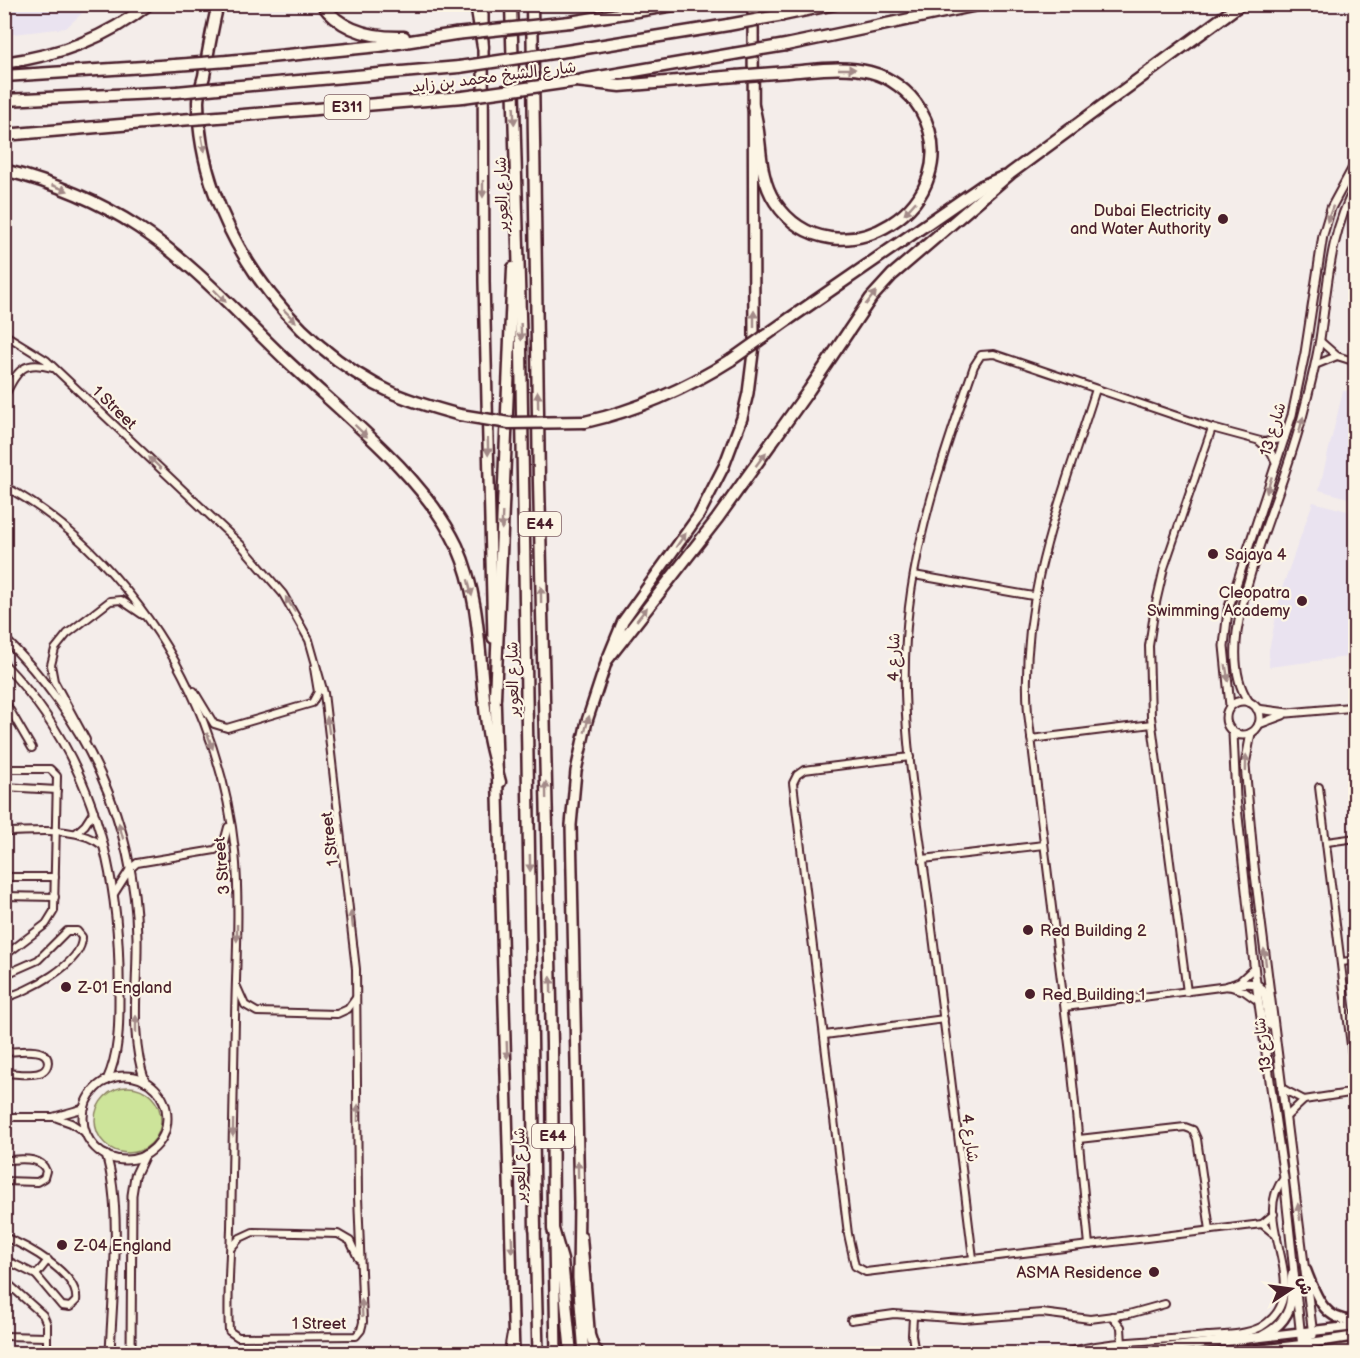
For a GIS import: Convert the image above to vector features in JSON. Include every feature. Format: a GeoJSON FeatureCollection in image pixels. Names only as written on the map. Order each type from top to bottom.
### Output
{"type":"FeatureCollection","features":[{"type":"Feature","properties":{"kind":"highway"},"geometry":{"type":"LineString","coordinates":[[4,63],[60,53],[85,44],[113,30],[149,4]]}},
{"type":"Feature","properties":{"kind":"highway"},"geometry":{"type":"LineString","coordinates":[[218,4],[198,100],[201,133],[217,198],[245,258],[284,311],[338,360],[393,393],[460,415],[509,423],[585,422],[623,413],[661,400],[697,382],[982,186],[1011,173]]}},
{"type":"Feature","properties":{"kind":"highway"},"geometry":{"type":"LineString","coordinates":[[322,4],[337,20],[362,33],[391,37],[455,34]]}},
{"type":"Feature","properties":{"kind":"highway"},"geometry":{"type":"LineString","coordinates":[[476,4],[483,47]]}},
{"type":"Feature","properties":{"kind":"highway","name":"شارع العوير"},"geometry":{"type":"LineString","coordinates":[[511,4],[517,211],[535,1229]]}},
{"type":"Feature","properties":{"kind":"highway","name":"شارع العوير"},"geometry":{"type":"LineString","coordinates":[[532,4],[538,482],[552,1044],[553,1229]]}},
{"type":"Feature","properties":{"kind":"highway"},"geometry":{"type":"LineString","coordinates":[[4,76],[228,61],[379,46],[455,34],[570,22],[680,4]]}},
{"type":"Feature","properties":{"kind":"highway","name":"شارع الشيخ محمد بن زايد"},"geometry":{"type":"LineString","coordinates":[[4,100],[177,92],[459,67],[728,25],[835,4]]}},
{"type":"Feature","properties":{"kind":"highway","name":"شارع الشيخ محمد بن زايد"},"geometry":{"type":"LineString","coordinates":[[4,135],[463,97],[576,81],[786,45],[982,4]]}},
{"type":"Feature","properties":{"kind":"highway"},"geometry":{"type":"LineString","coordinates":[[607,660],[780,433],[871,298],[892,275],[1011,173],[1241,4]]}},
{"type":"Feature","properties":{"kind":"highway"},"geometry":{"type":"LineString","coordinates":[[576,81],[620,86],[789,72],[846,69],[870,71],[891,81],[910,95],[924,115],[933,147],[926,186],[910,209],[889,226],[862,236],[837,238],[802,227],[784,212],[765,182],[753,106]]}},
{"type":"Feature","properties":{"kind":"highway"},"geometry":{"type":"LineString","coordinates":[[4,170],[80,196],[128,220],[157,240],[212,288],[426,496],[457,547],[470,585],[477,625],[489,737],[500,782]]}},
{"type":"Feature","properties":{"kind":"highway"},"geometry":{"type":"LineString","coordinates":[[495,698],[508,412],[509,316],[517,211]]}},
{"type":"Feature","properties":{"kind":"highway"},"geometry":{"type":"LineString","coordinates":[[553,1229],[562,1260],[570,1353]]}},
{"type":"Feature","properties":{"kind":"main road"},"geometry":{"type":"LineString","coordinates":[[483,4],[484,293],[495,698],[500,782],[514,1353]]}},
{"type":"Feature","properties":{"kind":"main road"},"geometry":{"type":"LineString","coordinates":[[584,1353],[578,1278],[579,1203],[571,825],[576,771],[587,721],[607,660],[624,621],[699,514],[724,466],[742,418],[754,345],[753,4]]}},
{"type":"Feature","properties":{"kind":"main road"},"geometry":{"type":"LineString","coordinates":[[579,1203],[591,1335],[594,1347],[600,1353]]}},
{"type":"Feature","properties":{"kind":"main road","name":"شارع العوير"},"geometry":{"type":"LineString","coordinates":[[535,1229],[538,1353]]}},
{"type":"Feature","properties":{"kind":"main road","name":"شارع العوير"},"geometry":{"type":"LineString","coordinates":[[553,1229],[556,1353]]}},
{"type":"Feature","properties":{"kind":"main road"},"geometry":{"type":"LineString","coordinates":[[1306,1270],[1316,1296],[1328,1312],[1342,1319],[1356,1320]]}},
{"type":"Feature","properties":{"kind":"main road"},"geometry":{"type":"LineString","coordinates":[[1257,1339],[1274,1329],[1286,1316],[1291,1300],[1293,1273]]}},
{"type":"Feature","properties":{"kind":"main road"},"geometry":{"type":"LineString","coordinates":[[1113,1353],[1257,1339],[1356,1326]]}},
{"type":"Feature","properties":{"kind":"main road"},"geometry":{"type":"LineString","coordinates":[[1302,1351],[1313,1332]]}},
{"type":"Feature","properties":{"kind":"main road"},"geometry":{"type":"LineString","coordinates":[[1226,1353],[1302,1351],[1306,1346],[1314,1343],[1356,1336]]}},
{"type":"Feature","properties":{"kind":"main road"},"geometry":{"type":"LineString","coordinates":[[1313,1353],[1356,1347]]}},
{"type":"Feature","properties":{"kind":"street","name":"شارع 13"},"geometry":{"type":"LineString","coordinates":[[1230,706],[1224,646],[1228,610],[1285,438],[1305,353],[1323,235],[1331,208],[1356,162]]}},
{"type":"Feature","properties":{"kind":"street","name":"شارع 13"},"geometry":{"type":"LineString","coordinates":[[1249,702],[1239,684],[1237,670],[1239,623],[1296,441],[1320,341],[1332,248],[1342,215],[1356,186]]}},
{"type":"Feature","properties":{"kind":"street","name":"1 Street"},"geometry":{"type":"LineString","coordinates":[[4,334],[35,351],[56,369],[256,561],[293,608],[314,657],[322,684],[351,916],[358,994],[360,1264],[363,1326],[356,1336],[238,1336],[231,1334],[229,1327]]}},
{"type":"Feature","properties":{"kind":"street"},"geometry":{"type":"LineString","coordinates":[[1320,341],[1337,356],[1356,362]]}},
{"type":"Feature","properties":{"kind":"street","name":"شارع 4"},"geometry":{"type":"LineString","coordinates":[[973,1258],[910,757],[905,641],[914,575],[933,489],[977,359],[981,355],[994,354],[1212,428],[1258,441],[1285,438]]}},
{"type":"Feature","properties":{"kind":"street"},"geometry":{"type":"LineString","coordinates":[[1315,365],[1337,356]]}},
{"type":"Feature","properties":{"kind":"street"},"geometry":{"type":"LineString","coordinates":[[4,397],[15,376],[24,368],[36,364],[56,369]]}},
{"type":"Feature","properties":{"kind":"street"},"geometry":{"type":"LineString","coordinates":[[1089,1245],[1065,1007],[1031,739],[1026,666],[1033,596],[1043,554],[1096,389]]}},
{"type":"Feature","properties":{"kind":"street"},"geometry":{"type":"LineString","coordinates":[[1187,992],[1152,724],[1148,666],[1155,607],[1164,568],[1212,428]]}},
{"type":"Feature","properties":{"kind":"street"},"geometry":{"type":"LineString","coordinates":[[1258,441],[1271,452],[1276,463]]}},
{"type":"Feature","properties":{"kind":"street","name":"3 Street"},"geometry":{"type":"LineString","coordinates":[[6,486],[41,509],[85,546],[123,586],[148,618],[189,686],[215,756],[228,808],[237,892],[229,1327]]}},
{"type":"Feature","properties":{"kind":"street"},"geometry":{"type":"LineString","coordinates":[[914,575],[1033,596]]}},
{"type":"Feature","properties":{"kind":"street"},"geometry":{"type":"LineString","coordinates":[[145,1081],[136,1038],[136,924],[130,869],[112,802],[75,716],[54,681],[51,665],[55,649],[67,634],[110,601],[121,600],[148,618]]}},
{"type":"Feature","properties":{"kind":"street"},"geometry":{"type":"LineString","coordinates":[[4,638],[59,700],[88,746]]}},
{"type":"Feature","properties":{"kind":"street"},"geometry":{"type":"LineString","coordinates":[[189,686],[214,724],[227,728],[312,704],[318,692],[314,657]]}},
{"type":"Feature","properties":{"kind":"street"},"geometry":{"type":"LineString","coordinates":[[4,664],[36,701],[59,737],[94,810],[106,849],[114,894],[120,951],[117,1050],[107,1080]]}},
{"type":"Feature","properties":{"kind":"street"},"geometry":{"type":"LineString","coordinates":[[4,700],[8,714],[32,748]]}},
{"type":"Feature","properties":{"kind":"street"},"geometry":{"type":"LineString","coordinates":[[1288,713],[1259,724],[1251,733],[1242,736],[1233,733],[1226,722],[1230,706],[1239,701],[1249,702],[1257,709],[1288,713],[1356,707]]}},
{"type":"Feature","properties":{"kind":"street"},"geometry":{"type":"LineString","coordinates":[[1257,709],[1259,724]]}},
{"type":"Feature","properties":{"kind":"street"},"geometry":{"type":"LineString","coordinates":[[1031,739],[1152,724]]}},
{"type":"Feature","properties":{"kind":"street","name":"شارع 13"},"geometry":{"type":"LineString","coordinates":[[1233,733],[1237,813],[1254,968],[1284,1178],[1302,1351]]}},
{"type":"Feature","properties":{"kind":"street","name":"شارع 13"},"geometry":{"type":"LineString","coordinates":[[1251,733],[1246,752],[1246,774],[1281,1088],[1306,1270],[1314,1343],[1313,1353]]}},
{"type":"Feature","properties":{"kind":"street"},"geometry":{"type":"LineString","coordinates":[[910,757],[804,770],[797,775],[793,783],[848,1234],[855,1266],[866,1272],[1262,1224],[1274,1214]]}},
{"type":"Feature","properties":{"kind":"street"},"geometry":{"type":"LineString","coordinates":[[4,769],[52,770],[57,776],[54,911],[50,921],[5,954]]}},
{"type":"Feature","properties":{"kind":"street"},"geometry":{"type":"LineString","coordinates":[[4,787],[57,790]]}},
{"type":"Feature","properties":{"kind":"street"},"geometry":{"type":"LineString","coordinates":[[1319,787],[1356,1086]]}},
{"type":"Feature","properties":{"kind":"street"},"geometry":{"type":"LineString","coordinates":[[114,894],[130,869],[137,863],[206,853],[219,848],[228,833],[228,808]]}},
{"type":"Feature","properties":{"kind":"street"},"geometry":{"type":"LineString","coordinates":[[76,833],[89,821],[94,810]]}},
{"type":"Feature","properties":{"kind":"street"},"geometry":{"type":"LineString","coordinates":[[4,832],[76,833],[92,838],[106,849]]}},
{"type":"Feature","properties":{"kind":"street"},"geometry":{"type":"LineString","coordinates":[[1327,842],[1356,838]]}},
{"type":"Feature","properties":{"kind":"street"},"geometry":{"type":"LineString","coordinates":[[923,860],[1044,844]]}},
{"type":"Feature","properties":{"kind":"street"},"geometry":{"type":"LineString","coordinates":[[4,877],[55,877]]}},
{"type":"Feature","properties":{"kind":"street"},"geometry":{"type":"LineString","coordinates":[[4,896],[55,897]]}},
{"type":"Feature","properties":{"kind":"street"},"geometry":{"type":"LineString","coordinates":[[4,975],[43,957],[66,931],[77,931],[82,937],[81,945],[56,974],[4,998]]}},
{"type":"Feature","properties":{"kind":"street"},"geometry":{"type":"LineString","coordinates":[[1342,962],[1356,960]]}},
{"type":"Feature","properties":{"kind":"street"},"geometry":{"type":"LineString","coordinates":[[1228,986],[1244,978],[1254,968]]}},
{"type":"Feature","properties":{"kind":"street"},"geometry":{"type":"LineString","coordinates":[[1065,1007],[1256,983],[1264,991],[1270,1028],[1276,1041]]}},
{"type":"Feature","properties":{"kind":"street"},"geometry":{"type":"LineString","coordinates":[[236,984],[245,1005],[257,1012],[337,1014],[352,1005],[358,994]]}},
{"type":"Feature","properties":{"kind":"street"},"geometry":{"type":"LineString","coordinates":[[1228,986],[1244,991],[1258,1001]]}},
{"type":"Feature","properties":{"kind":"street"},"geometry":{"type":"LineString","coordinates":[[825,1035],[944,1019]]}},
{"type":"Feature","properties":{"kind":"street"},"geometry":{"type":"LineString","coordinates":[[4,1052],[40,1052],[46,1057],[48,1063],[45,1070],[39,1073],[4,1073]]}},
{"type":"Feature","properties":{"kind":"street"},"geometry":{"type":"LineString","coordinates":[[86,1133],[85,1108],[95,1089],[107,1080],[129,1077],[145,1081],[161,1097],[167,1118],[161,1139],[145,1155],[135,1176],[132,1195],[131,1353]]}},
{"type":"Feature","properties":{"kind":"street"},"geometry":{"type":"LineString","coordinates":[[1281,1088],[1304,1100]]}},
{"type":"Feature","properties":{"kind":"street"},"geometry":{"type":"LineString","coordinates":[[1286,1118],[1304,1100],[1356,1092]]}},
{"type":"Feature","properties":{"kind":"street"},"geometry":{"type":"LineString","coordinates":[[4,1116],[53,1117],[85,1108]]}},
{"type":"Feature","properties":{"kind":"street"},"geometry":{"type":"LineString","coordinates":[[53,1117],[71,1123],[86,1133],[94,1146],[106,1155],[123,1160],[145,1155]]}},
{"type":"Feature","properties":{"kind":"street"},"geometry":{"type":"LineString","coordinates":[[1079,1139],[1189,1127],[1197,1139],[1210,1230]]}},
{"type":"Feature","properties":{"kind":"street"},"geometry":{"type":"LineString","coordinates":[[106,1155],[113,1180],[115,1205],[110,1353]]}},
{"type":"Feature","properties":{"kind":"street"},"geometry":{"type":"LineString","coordinates":[[4,1160],[36,1160],[43,1164],[46,1171],[44,1178],[37,1182],[4,1181]]}},
{"type":"Feature","properties":{"kind":"street"},"geometry":{"type":"LineString","coordinates":[[1061,1353],[1244,1332],[1270,1321],[1280,1308],[1285,1289],[1274,1214],[1275,1191],[1284,1178]]}},
{"type":"Feature","properties":{"kind":"street"},"geometry":{"type":"LineString","coordinates":[[1262,1224],[1277,1236]]}},
{"type":"Feature","properties":{"kind":"street"},"geometry":{"type":"LineString","coordinates":[[230,1250],[240,1238],[253,1232],[338,1234],[350,1241],[360,1264]]}},
{"type":"Feature","properties":{"kind":"street"},"geometry":{"type":"LineString","coordinates":[[4,1237],[48,1260],[76,1293],[73,1304],[66,1307],[58,1304],[36,1275],[4,1259]]}},
{"type":"Feature","properties":{"kind":"street"},"geometry":{"type":"LineString","coordinates":[[36,1275],[48,1260]]}},
{"type":"Feature","properties":{"kind":"street"},"geometry":{"type":"LineString","coordinates":[[4,1280],[44,1315],[46,1353]]}},
{"type":"Feature","properties":{"kind":"street"},"geometry":{"type":"LineString","coordinates":[[851,1320],[894,1314],[964,1319],[1042,1313],[1083,1319],[1112,1316],[1165,1304]]}},
{"type":"Feature","properties":{"kind":"street"},"geometry":{"type":"LineString","coordinates":[[1112,1316],[1123,1331],[1122,1345]]}},
{"type":"Feature","properties":{"kind":"street"},"geometry":{"type":"LineString","coordinates":[[913,1317],[912,1335],[915,1353]]}},
{"type":"Feature","properties":{"kind":"street"},"geometry":{"type":"LineString","coordinates":[[507,1353],[514,1324]]}},
{"type":"Feature","properties":{"kind":"street"},"geometry":{"type":"LineString","coordinates":[[4,1336],[46,1337]]}},
{"type":"Feature","properties":{"kind":"shaded area"},"geometry":{"type":"Polygon","coordinates":[[[4,5],[91,5],[66,28],[5,35],[4,5]]]}},
{"type":"Feature","properties":{"kind":"shaded area"},"geometry":{"type":"Polygon","coordinates":[[[1343,391],[1355,392],[1355,500],[1319,490],[1343,391]]]}},
{"type":"Feature","properties":{"kind":"shaded area"},"geometry":{"type":"Polygon","coordinates":[[[1313,502],[1355,513],[1355,656],[1269,667],[1269,650],[1282,588],[1313,502]]]}},
{"type":"Feature","properties":{"kind":"green space"},"geometry":{"type":"Polygon","coordinates":[[[128,1087],[141,1090],[151,1097],[158,1107],[161,1120],[158,1133],[151,1143],[141,1150],[128,1153],[115,1150],[105,1143],[98,1133],[95,1120],[98,1107],[105,1097],[115,1090],[128,1087]]]}},
{"type":"Feature","properties":{"kind":"place","name":"Dubai Electricity and Water Authority"},"geometry":{"type":"Point","coordinates":[1223,219]}},
{"type":"Feature","properties":{"kind":"place","name":"Sajaya 4"},"geometry":{"type":"Point","coordinates":[1213,554]}},
{"type":"Feature","properties":{"kind":"place","name":"Cleopatra Swimming Academy"},"geometry":{"type":"Point","coordinates":[1302,601]}},
{"type":"Feature","properties":{"kind":"place","name":"Red Building 2"},"geometry":{"type":"Point","coordinates":[1028,930]}},
{"type":"Feature","properties":{"kind":"place","name":"Z-01 England"},"geometry":{"type":"Point","coordinates":[66,987]}},
{"type":"Feature","properties":{"kind":"place","name":"Red Building 1"},"geometry":{"type":"Point","coordinates":[1030,994]}},
{"type":"Feature","properties":{"kind":"place","name":"Z-04 England"},"geometry":{"type":"Point","coordinates":[62,1245]}},
{"type":"Feature","properties":{"kind":"place","name":"ASMA Residence"},"geometry":{"type":"Point","coordinates":[1154,1272]}}]}
